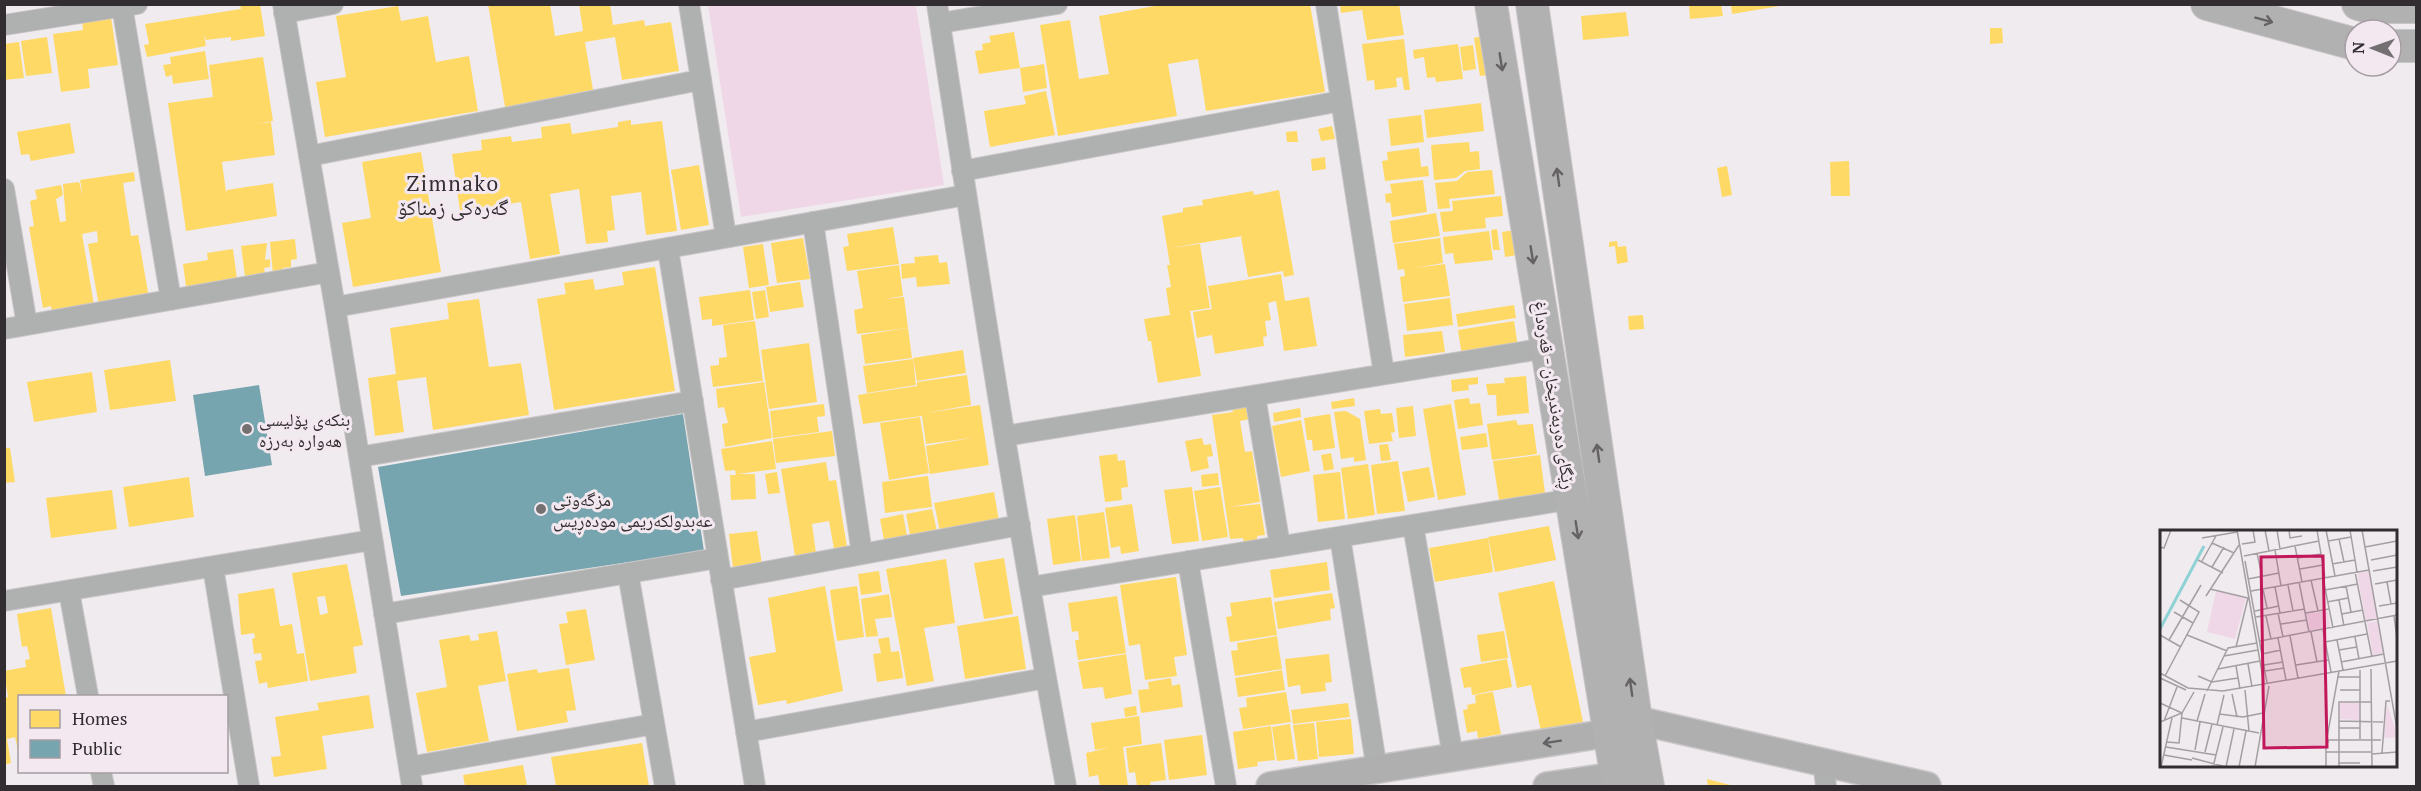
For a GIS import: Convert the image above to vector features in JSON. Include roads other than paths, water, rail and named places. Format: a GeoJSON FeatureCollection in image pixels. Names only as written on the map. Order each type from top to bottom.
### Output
{"type":"FeatureCollection","features":[{"type":"Feature","properties":{"kind":"main road","name":"ڕێگای دەربەندیخان - قەرەداغ"},"geometry":{"type":"LineString","coordinates":[[1491,4],[1572,500],[1623,727],[1617,781]]}},
{"type":"Feature","properties":{"kind":"main road"},"geometry":{"type":"LineString","coordinates":[[1532,4],[1623,727],[1648,786]]}},
{"type":"Feature","properties":{"kind":"main road"},"geometry":{"type":"LineString","coordinates":[[2207,4],[2343,41]]}},
{"type":"Feature","properties":{"kind":"main road"},"geometry":{"type":"LineString","coordinates":[[2358,4],[2368,7],[2416,7]]}},
{"type":"Feature","properties":{"kind":"street"},"geometry":{"type":"LineString","coordinates":[[333,4],[284,9],[335,307],[410,777],[654,724]]}},
{"type":"Feature","properties":{"kind":"street"},"geometry":{"type":"LineString","coordinates":[[689,4],[726,237]]}},
{"type":"Feature","properties":{"kind":"street"},"geometry":{"type":"LineString","coordinates":[[1057,4],[939,14],[1005,436],[1066,786]]}},
{"type":"Feature","properties":{"kind":"street"},"geometry":{"type":"LineString","coordinates":[[1326,4],[1384,374]]}},
{"type":"Feature","properties":{"kind":"street"},"geometry":{"type":"LineString","coordinates":[[4,25],[60,10],[129,5],[171,300]]}},
{"type":"Feature","properties":{"kind":"street"},"geometry":{"type":"LineString","coordinates":[[309,156],[700,80]]}},
{"type":"Feature","properties":{"kind":"street"},"geometry":{"type":"LineString","coordinates":[[963,171],[1341,101]]}},
{"type":"Feature","properties":{"kind":"street"},"geometry":{"type":"LineString","coordinates":[[4,189],[27,325]]}},
{"type":"Feature","properties":{"kind":"street"},"geometry":{"type":"LineString","coordinates":[[335,307],[966,195]]}},
{"type":"Feature","properties":{"kind":"street"},"geometry":{"type":"LineString","coordinates":[[813,222],[862,554]]}},
{"type":"Feature","properties":{"kind":"street"},"geometry":{"type":"LineString","coordinates":[[668,249],[755,786]]}},
{"type":"Feature","properties":{"kind":"street"},"geometry":{"type":"LineString","coordinates":[[4,329],[329,272]]}},
{"type":"Feature","properties":{"kind":"street"},"geometry":{"type":"LineString","coordinates":[[1005,436],[1547,348]]}},
{"type":"Feature","properties":{"kind":"street"},"geometry":{"type":"LineString","coordinates":[[1255,396],[1280,546]]}},
{"type":"Feature","properties":{"kind":"street"},"geometry":{"type":"LineString","coordinates":[[359,457],[693,401]]}},
{"type":"Feature","properties":{"kind":"street"},"geometry":{"type":"LineString","coordinates":[[1030,587],[1572,500]]}},
{"type":"Feature","properties":{"kind":"street"},"geometry":{"type":"LineString","coordinates":[[721,580],[1020,525]]}},
{"type":"Feature","properties":{"kind":"street"},"geometry":{"type":"LineString","coordinates":[[1413,525],[1453,758]]}},
{"type":"Feature","properties":{"kind":"street"},"geometry":{"type":"LineString","coordinates":[[1340,537],[1377,770]]}},
{"type":"Feature","properties":{"kind":"street"},"geometry":{"type":"LineString","coordinates":[[4,601],[372,540]]}},
{"type":"Feature","properties":{"kind":"street"},"geometry":{"type":"LineString","coordinates":[[384,614],[718,558]]}},
{"type":"Feature","properties":{"kind":"street"},"geometry":{"type":"LineString","coordinates":[[1188,561],[1226,786]]}},
{"type":"Feature","properties":{"kind":"street"},"geometry":{"type":"LineString","coordinates":[[213,567],[244,785]]}},
{"type":"Feature","properties":{"kind":"street"},"geometry":{"type":"LineString","coordinates":[[628,573],[665,786]]}},
{"type":"Feature","properties":{"kind":"street"},"geometry":{"type":"LineString","coordinates":[[69,591],[88,695]]}},
{"type":"Feature","properties":{"kind":"street"},"geometry":{"type":"LineString","coordinates":[[746,732],[1046,678]]}},
{"type":"Feature","properties":{"kind":"street"},"geometry":{"type":"LineString","coordinates":[[1270,786],[1453,758],[1623,727],[1824,774],[1927,786]]}},
{"type":"Feature","properties":{"kind":"street"},"geometry":{"type":"LineString","coordinates":[[1547,786],[1617,781]]}},
{"type":"Feature","properties":{"kind":"place","name":"بنکەی پۆلیسی هەوارە بەرزە"},"geometry":{"type":"Point","coordinates":[247,429]}},
{"type":"Feature","properties":{"kind":"place","name":"مزگەوتی عەبدولکەریمی مودەڕیس"},"geometry":{"type":"Point","coordinates":[541,509]}},
{"type":"Feature","properties":{"kind":"district","name":"Zimnako گەرەکی زمناکۆ"},"geometry":{"type":"Point","coordinates":[453,195]}}]}
